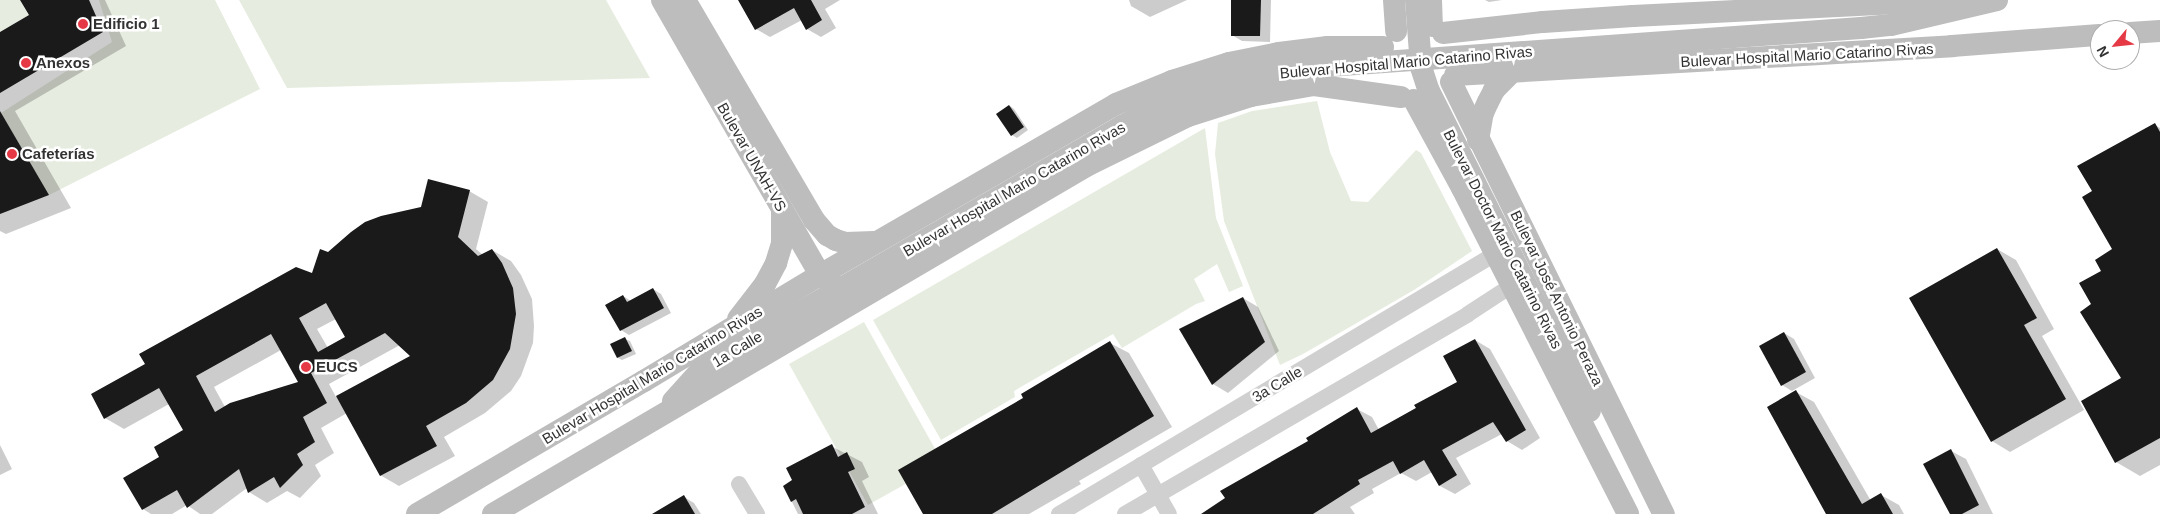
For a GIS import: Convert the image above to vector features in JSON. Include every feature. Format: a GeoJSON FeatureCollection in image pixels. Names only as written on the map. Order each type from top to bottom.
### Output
{"type":"FeatureCollection","features":[{"type":"Feature","properties":{"kind":"main road","name":"Bulevar UNAH-VS"},"geometry":{"type":"LineString","coordinates":[[662,0],[820,275],[855,302]]}},
{"type":"Feature","properties":{"kind":"main road","name":"Bulevar UNAH-VS"},"geometry":{"type":"LineString","coordinates":[[685,0],[814,220],[827,234],[836,240],[846,243],[878,242]]}},
{"type":"Feature","properties":{"kind":"main road"},"geometry":{"type":"LineString","coordinates":[[1394,0],[1389,39],[1380,58],[1385,81],[1392,90],[1408,99],[1494,254],[1628,513]]}},
{"type":"Feature","properties":{"kind":"main road","name":"Bulevar Doctor Mario Catarino Rivas"},"geometry":{"type":"LineString","coordinates":[[1416,0],[1417,41],[1421,67],[1429,91],[1620,469]]}},
{"type":"Feature","properties":{"kind":"main road"},"geometry":{"type":"LineString","coordinates":[[1408,99],[1435,97],[1453,79],[1455,52],[1437,29],[1430,0]]}},
{"type":"Feature","properties":{"kind":"main road","name":"Bulevar Hospital Mario Catarino Rivas"},"geometry":{"type":"LineString","coordinates":[[1437,29],[1633,16],[1964,0]]}},
{"type":"Feature","properties":{"kind":"main road"},"geometry":{"type":"LineString","coordinates":[[1892,25],[1997,0]]}},
{"type":"Feature","properties":{"kind":"main road"},"geometry":{"type":"LineString","coordinates":[[1389,39],[1407,25],[1419,24],[1437,29]]}},
{"type":"Feature","properties":{"kind":"main road"},"geometry":{"type":"LineString","coordinates":[[1892,25],[2019,41]]}},
{"type":"Feature","properties":{"kind":"main road","name":"Bulevar Hospital Mario Catarino Rivas"},"geometry":{"type":"LineString","coordinates":[[774,327],[1122,126],[1158,107],[1219,84],[1300,68],[1892,25]]}},
{"type":"Feature","properties":{"kind":"main road"},"geometry":{"type":"LineString","coordinates":[[2140,32],[2160,30]]}},
{"type":"Feature","properties":{"kind":"main road","name":"Bulevar Hospital Mario Catarino Rivas"},"geometry":{"type":"LineString","coordinates":[[1453,79],[1512,72],[2090,36]]}},
{"type":"Feature","properties":{"kind":"main road","name":"Bulevar Hospital Mario Catarino Rivas"},"geometry":{"type":"LineString","coordinates":[[417,514],[644,382],[820,275],[1064,132],[1116,104],[1172,81],[1229,63],[1279,53],[1389,39]]}},
{"type":"Feature","properties":{"kind":"main road"},"geometry":{"type":"LineString","coordinates":[[1478,140],[1483,113],[1488,102],[1494,90],[1512,72]]}},
{"type":"Feature","properties":{"kind":"main road","name":"Bulevar José Antonio Peraza"},"geometry":{"type":"LineString","coordinates":[[1453,79],[1478,140],[1660,505]]}},
{"type":"Feature","properties":{"kind":"main road","name":"Bulevar Hospital Mario Catarino Rivas"},"geometry":{"type":"LineString","coordinates":[[493,514],[1088,165],[1188,116],[1251,96],[1314,85],[1408,99]]}},
{"type":"Feature","properties":{"kind":"main road"},"geometry":{"type":"LineString","coordinates":[[729,330],[765,284],[776,263],[782,243],[781,208]]}},
{"type":"Feature","properties":{"kind":"main road","name":"1a Calle"},"geometry":{"type":"LineString","coordinates":[[700,371],[774,327]]}},
{"type":"Feature","properties":{"kind":"main road"},"geometry":{"type":"LineString","coordinates":[[663,413],[700,371]]}},
{"type":"Feature","properties":{"kind":"main road"},"geometry":{"type":"LineString","coordinates":[[644,382],[700,371]]}},
{"type":"Feature","properties":{"kind":"main road"},"geometry":{"type":"LineString","coordinates":[[1620,469],[1628,513]]}},
{"type":"Feature","properties":{"kind":"main road"},"geometry":{"type":"LineString","coordinates":[[1620,469],[1660,505]]}},
{"type":"Feature","properties":{"kind":"street","name":"3a Calle"},"geometry":{"type":"LineString","coordinates":[[1059,514],[1494,254]]}},
{"type":"Feature","properties":{"kind":"street"},"geometry":{"type":"LineString","coordinates":[[1125,514],[1468,314],[1511,286],[1524,274],[1535,256]]}},
{"type":"Feature","properties":{"kind":"street"},"geometry":{"type":"LineString","coordinates":[[1141,465],[1169,514]]}},
{"type":"Feature","properties":{"kind":"street"},"geometry":{"type":"LineString","coordinates":[[739,484],[757,514]]}},
{"type":"Feature","properties":{"kind":"shaded area"},"geometry":{"type":"Polygon","coordinates":[[[0,0],[20,0],[29,15],[0,32],[0,0]]]}},
{"type":"Feature","properties":{"kind":"shaded area"},"geometry":{"type":"Polygon","coordinates":[[[99,0],[215,0],[260,89],[49,195],[1,113],[112,42],[99,0]]]}},
{"type":"Feature","properties":{"kind":"shaded area"},"geometry":{"type":"Polygon","coordinates":[[[239,0],[606,0],[650,78],[287,88],[239,0]]]}},
{"type":"Feature","properties":{"kind":"shaded area"},"geometry":{"type":"Polygon","coordinates":[[[1317,101],[1330,152],[1351,201],[1368,202],[1416,150],[1421,153],[1472,251],[1414,290],[1303,354],[1280,365],[1224,221],[1215,154],[1218,123],[1252,111],[1317,101]]]}},
{"type":"Feature","properties":{"kind":"shaded area"},"geometry":{"type":"Polygon","coordinates":[[[1205,128],[1216,218],[1243,286],[1229,292],[1217,264],[1194,279],[1205,301],[1196,304],[1122,348],[1113,334],[1014,391],[1015,397],[941,440],[873,320],[1205,128]]]}},
{"type":"Feature","properties":{"kind":"shaded area"},"geometry":{"type":"Polygon","coordinates":[[[864,322],[943,463],[868,505],[789,364],[864,322]]]}},
{"type":"Feature","properties":{"kind":"building","name":"Anexos"},"geometry":{"type":"Polygon","coordinates":[[[20,0],[89,0],[103,32],[0,93],[0,32],[29,15],[20,0]]]}},
{"type":"Feature","properties":{"kind":"building"},"geometry":{"type":"Polygon","coordinates":[[[738,0],[811,0],[822,20],[806,30],[794,8],[755,30],[738,0]]]}},
{"type":"Feature","properties":{"kind":"building"},"geometry":{"type":"Polygon","coordinates":[[[1231,0],[1261,0],[1260,36],[1231,36],[1231,0]]]}},
{"type":"Feature","properties":{"kind":"building"},"geometry":{"type":"Polygon","coordinates":[[[1009,105],[1024,127],[1011,136],[996,114],[1009,105]]]}},
{"type":"Feature","properties":{"kind":"building","name":"Cafeterías"},"geometry":{"type":"Polygon","coordinates":[[[0,111],[49,195],[0,214],[0,111]]]}},
{"type":"Feature","properties":{"kind":"building"},"geometry":{"type":"Polygon","coordinates":[[[2155,123],[2160,132],[2160,438],[2115,463],[2081,401],[2121,378],[2080,312],[2091,304],[2079,283],[2101,271],[2095,260],[2112,249],[2082,197],[2092,191],[2077,166],[2155,123]]]}},
{"type":"Feature","properties":{"kind":"building"},"geometry":{"type":"Polygon","coordinates":[[[428,179],[470,190],[458,237],[478,256],[492,249],[502,263],[513,288],[516,314],[510,349],[493,380],[466,403],[426,426],[437,446],[380,476],[336,396],[410,356],[385,333],[311,373],[327,403],[303,417],[315,442],[297,454],[303,465],[280,488],[274,477],[248,493],[239,469],[187,508],[177,490],[142,510],[123,478],[159,457],[154,447],[183,430],[159,388],[104,419],[91,394],[145,364],[139,354],[296,267],[312,273],[320,249],[328,252],[365,222],[381,216],[421,207],[428,179]],[[326,303],[299,318],[318,352],[345,337],[326,303]],[[271,334],[196,376],[215,412],[230,403],[298,382],[271,334]]]}},
{"type":"Feature","properties":{"kind":"building"},"geometry":{"type":"Polygon","coordinates":[[[1997,248],[2037,318],[2024,325],[2066,399],[1991,442],[1909,298],[1997,248]]]}},
{"type":"Feature","properties":{"kind":"building"},"geometry":{"type":"Polygon","coordinates":[[[653,288],[664,308],[620,331],[605,305],[623,295],[627,302],[653,288]]]}},
{"type":"Feature","properties":{"kind":"building"},"geometry":{"type":"Polygon","coordinates":[[[1243,297],[1265,342],[1212,385],[1179,329],[1243,297]]]}},
{"type":"Feature","properties":{"kind":"building"},"geometry":{"type":"Polygon","coordinates":[[[1784,332],[1806,372],[1781,386],[1759,346],[1784,332]]]}},
{"type":"Feature","properties":{"kind":"building"},"geometry":{"type":"Polygon","coordinates":[[[625,337],[632,351],[617,358],[610,344],[625,337]]]}},
{"type":"Feature","properties":{"kind":"building"},"geometry":{"type":"Polygon","coordinates":[[[1475,339],[1526,430],[1506,442],[1493,422],[1442,450],[1457,475],[1439,486],[1424,460],[1400,474],[1393,461],[1358,480],[1360,484],[1313,514],[1201,514],[1225,498],[1220,491],[1308,441],[1306,438],[1357,407],[1371,433],[1416,408],[1414,405],[1457,382],[1443,356],[1475,339]]]}},
{"type":"Feature","properties":{"kind":"building"},"geometry":{"type":"Polygon","coordinates":[[[1110,341],[1154,416],[992,514],[923,514],[898,470],[1023,398],[1021,394],[1110,341]]]}},
{"type":"Feature","properties":{"kind":"building"},"geometry":{"type":"Polygon","coordinates":[[[1796,390],[1862,504],[1881,493],[1893,514],[1826,514],[1767,407],[1796,390]]]}},
{"type":"Feature","properties":{"kind":"building"},"geometry":{"type":"Polygon","coordinates":[[[832,444],[838,457],[847,452],[855,469],[848,472],[865,507],[852,514],[803,514],[796,499],[791,502],[783,486],[792,480],[786,468],[832,444]]]}},
{"type":"Feature","properties":{"kind":"building"},"geometry":{"type":"Polygon","coordinates":[[[1951,449],[1979,505],[1962,514],[1950,514],[1923,464],[1951,449]]]}},
{"type":"Feature","properties":{"kind":"building"},"geometry":{"type":"Polygon","coordinates":[[[684,495],[695,514],[652,514],[684,495]]]}},
{"type":"Feature","properties":{"kind":"place","name":"Edificio 1"},"geometry":{"type":"Point","coordinates":[83,24]}},
{"type":"Feature","properties":{"kind":"place","name":"Anexos"},"geometry":{"type":"Point","coordinates":[26,63]}},
{"type":"Feature","properties":{"kind":"place","name":"Cafeterías"},"geometry":{"type":"Point","coordinates":[12,154]}},
{"type":"Feature","properties":{"kind":"place","name":"EUCS"},"geometry":{"type":"Point","coordinates":[306,367]}}]}
